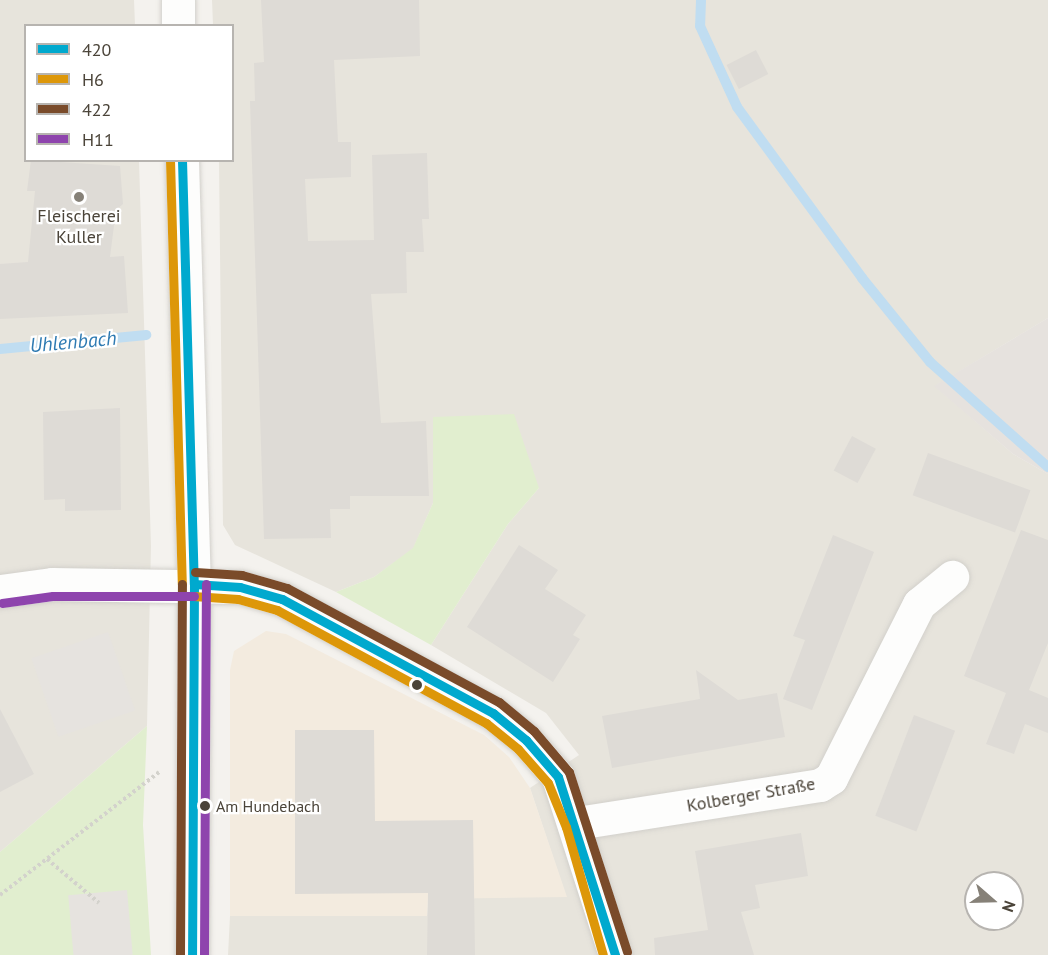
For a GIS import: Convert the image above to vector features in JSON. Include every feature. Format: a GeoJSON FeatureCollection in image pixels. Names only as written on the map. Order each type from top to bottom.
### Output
{"type":"FeatureCollection","features":[{"type":"Feature","properties":{"kind":"street"},"geometry":{"type":"LineString","coordinates":[[178,0],[178,24]]}},
{"type":"Feature","properties":{"kind":"street"},"geometry":{"type":"LineString","coordinates":[[182,162],[194,584],[192,955]]}},
{"type":"Feature","properties":{"kind":"street","name":"Kolberger Straße"},"geometry":{"type":"LineString","coordinates":[[577,823],[820,785],[831,778],[919,604],[952,577]]}},
{"type":"Feature","properties":{"kind":"street"},"geometry":{"type":"LineString","coordinates":[[0,591],[51,584],[194,584],[240,587],[282,600],[493,713],[558,777],[577,823],[615,955]]}},
{"type":"Feature","properties":{"kind":"path"},"geometry":{"type":"LineString","coordinates":[[0,895],[153,774],[193,759]]}},
{"type":"Feature","properties":{"kind":"path"},"geometry":{"type":"LineString","coordinates":[[47,859],[99,903]]}},
{"type":"Feature","properties":{"kind":"shaded area"},"geometry":{"type":"Polygon","coordinates":[[[0,0],[134,0],[135,24],[24,24],[24,162],[139,162],[151,546],[147,726],[0,852],[0,0]]]}},
{"type":"Feature","properties":{"kind":"shaded area"},"geometry":{"type":"Polygon","coordinates":[[[212,0],[1048,0],[1048,318],[935,386],[1013,454],[1048,474],[1048,955],[228,955],[230,916],[427,916],[428,899],[566,896],[530,788],[579,755],[546,713],[431,645],[508,524],[539,488],[433,417],[433,503],[413,549],[374,577],[336,592],[235,545],[223,525],[219,162],[234,162],[234,24],[213,24],[212,0]]]}},
{"type":"Feature","properties":{"kind":"shaded area"},"geometry":{"type":"Polygon","coordinates":[[[1048,318],[1048,474],[1013,454],[934,386],[1048,318]]]}},
{"type":"Feature","properties":{"kind":"shaded area"},"geometry":{"type":"Polygon","coordinates":[[[266,631],[286,634],[484,735],[509,757],[530,788],[567,897],[428,899],[427,916],[230,916],[230,670],[234,651],[266,631]]]}},
{"type":"Feature","properties":{"kind":"shaded area"},"geometry":{"type":"Polygon","coordinates":[[[108,632],[135,710],[58,737],[31,658],[108,632]]]}},
{"type":"Feature","properties":{"kind":"shaded area"},"geometry":{"type":"Polygon","coordinates":[[[127,890],[133,955],[73,955],[68,895],[127,890]]]}},
{"type":"Feature","properties":{"kind":"green space"},"geometry":{"type":"Polygon","coordinates":[[[514,414],[539,488],[508,524],[431,645],[336,592],[374,577],[413,548],[433,503],[433,417],[514,414]]]}},
{"type":"Feature","properties":{"kind":"green space"},"geometry":{"type":"Polygon","coordinates":[[[147,726],[143,825],[151,955],[0,955],[0,852],[147,726]]]}},
{"type":"Feature","properties":{"kind":"building"},"geometry":{"type":"Polygon","coordinates":[[[261,0],[419,0],[420,56],[334,60],[338,142],[351,142],[351,177],[305,179],[308,241],[374,240],[372,155],[427,153],[429,219],[422,219],[424,252],[406,252],[407,293],[371,294],[381,423],[426,421],[429,496],[350,496],[350,509],[330,509],[331,538],[264,539],[250,101],[255,101],[254,63],[264,62],[261,0]]]}},
{"type":"Feature","properties":{"kind":"building"},"geometry":{"type":"Polygon","coordinates":[[[756,50],[768,74],[739,89],[727,65],[756,50]]]}},
{"type":"Feature","properties":{"kind":"building"},"geometry":{"type":"Polygon","coordinates":[[[31,162],[120,166],[123,204],[116,210],[110,257],[124,256],[128,313],[0,319],[0,264],[28,262],[35,191],[27,191],[31,162]]]}},
{"type":"Feature","properties":{"kind":"building"},"geometry":{"type":"Polygon","coordinates":[[[120,408],[121,510],[65,511],[65,499],[44,500],[43,412],[120,408]]]}},
{"type":"Feature","properties":{"kind":"building"},"geometry":{"type":"Polygon","coordinates":[[[852,436],[876,449],[858,483],[834,470],[852,436]]]}},
{"type":"Feature","properties":{"kind":"building"},"geometry":{"type":"Polygon","coordinates":[[[928,453],[1030,490],[1015,533],[913,495],[928,453]]]}},
{"type":"Feature","properties":{"kind":"building"},"geometry":{"type":"Polygon","coordinates":[[[1021,530],[1048,540],[1048,643],[1029,690],[1048,698],[1048,733],[1025,724],[1014,754],[986,744],[1006,693],[964,676],[1021,530]]]}},
{"type":"Feature","properties":{"kind":"building"},"geometry":{"type":"Polygon","coordinates":[[[833,535],[874,552],[812,710],[783,699],[805,640],[793,636],[833,535]]]}},
{"type":"Feature","properties":{"kind":"building"},"geometry":{"type":"Polygon","coordinates":[[[519,545],[558,570],[545,589],[586,615],[573,635],[580,639],[553,682],[467,627],[519,545]]]}},
{"type":"Feature","properties":{"kind":"building"},"geometry":{"type":"Polygon","coordinates":[[[696,670],[738,700],[777,693],[785,737],[612,768],[602,716],[700,699],[696,670]]]}},
{"type":"Feature","properties":{"kind":"building"},"geometry":{"type":"Polygon","coordinates":[[[0,709],[34,774],[0,792],[0,709]]]}},
{"type":"Feature","properties":{"kind":"building"},"geometry":{"type":"Polygon","coordinates":[[[914,715],[955,731],[916,832],[875,816],[914,715]]]}},
{"type":"Feature","properties":{"kind":"building"},"geometry":{"type":"Polygon","coordinates":[[[295,730],[374,730],[375,821],[473,820],[475,955],[427,955],[428,893],[295,894],[295,730]]]}},
{"type":"Feature","properties":{"kind":"building"},"geometry":{"type":"Polygon","coordinates":[[[801,833],[808,876],[755,885],[760,908],[741,912],[754,955],[655,955],[654,938],[708,930],[695,851],[801,833]]]}},
{"type":"Feature","properties":{"kind":"waterway"},"geometry":{"type":"LineString","coordinates":[[701,0],[700,26],[737,107],[862,278],[930,362],[1048,467]]}},
{"type":"Feature","properties":{"kind":"waterway","name":"Uhlenbach"},"geometry":{"type":"LineString","coordinates":[[0,349],[146,335]]}},
{"type":"Feature","properties":{"kind":"transit line","name":"H6"},"geometry":{"type":"LineString","coordinates":[[170,162],[182,584]]}},
{"type":"Feature","properties":{"kind":"transit line","name":"420"},"geometry":{"type":"LineString","coordinates":[[182,162],[194,584],[192,955]]}},
{"type":"Feature","properties":{"kind":"transit line","name":"422"},"geometry":{"type":"LineString","coordinates":[[195,572],[242,575],[287,588],[499,702],[534,731],[569,772],[627,952]]}},
{"type":"Feature","properties":{"kind":"transit line","name":"422"},"geometry":{"type":"LineString","coordinates":[[180,955],[182,584]]}},
{"type":"Feature","properties":{"kind":"transit line","name":"420"},"geometry":{"type":"LineString","coordinates":[[194,584],[240,587],[282,599],[493,713],[526,740],[558,777],[615,955]]}},
{"type":"Feature","properties":{"kind":"transit line","name":"H11"},"geometry":{"type":"LineString","coordinates":[[204,955],[206,584]]}},
{"type":"Feature","properties":{"kind":"transit line","name":"H11"},"geometry":{"type":"LineString","coordinates":[[2,603],[53,596],[194,596]]}},
{"type":"Feature","properties":{"kind":"transit line","name":"H6"},"geometry":{"type":"LineString","coordinates":[[193,596],[238,599],[277,610],[486,723],[518,749],[548,783],[566,827],[603,955]]}},
{"type":"Feature","properties":{"kind":"place","name":"Fleischerei Kuller"},"geometry":{"type":"Point","coordinates":[79,197]}},
{"type":"Feature","properties":{"kind":"place","name":"Am Hundebach"},"geometry":{"type":"Point","coordinates":[205,806]}}]}
